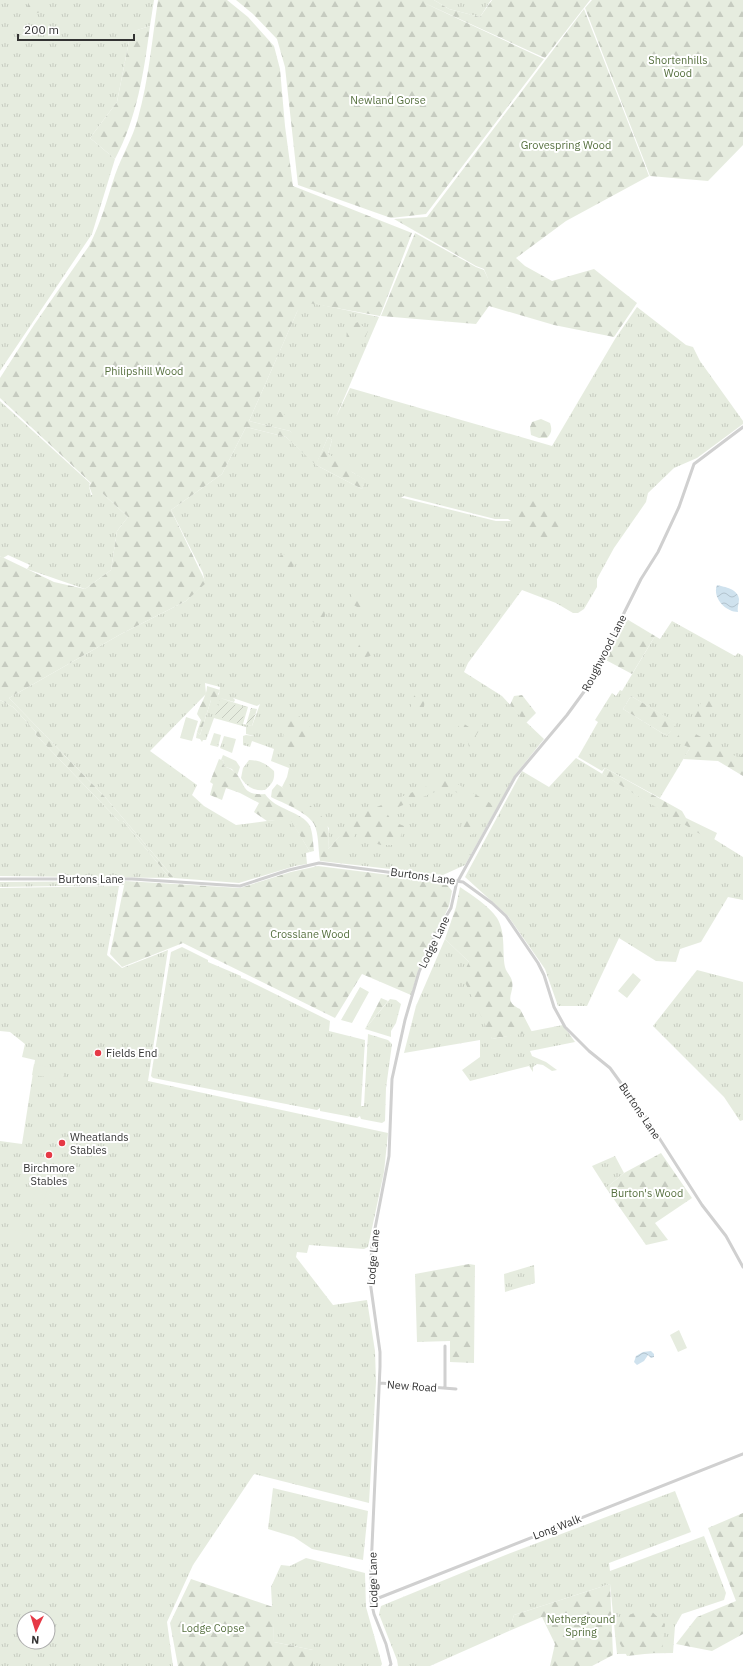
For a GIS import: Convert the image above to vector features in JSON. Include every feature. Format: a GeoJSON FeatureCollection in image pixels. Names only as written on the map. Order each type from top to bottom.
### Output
{"type":"FeatureCollection","features":[{"type":"Feature","properties":{"kind":"street","name":"Roughwood Lane"},"geometry":{"type":"LineString","coordinates":[[458,881],[515,777],[567,715],[586,689],[641,578],[658,552],[679,507],[694,464],[743,427]]}},
{"type":"Feature","properties":{"kind":"street","name":"Burtons Lane"},"geometry":{"type":"LineString","coordinates":[[0,879],[132,878],[240,886],[289,870],[319,863],[458,881],[470,886],[506,916],[538,963],[544,975],[554,1007],[565,1027],[589,1051],[610,1068],[647,1120],[702,1206],[726,1236],[743,1267]]}},
{"type":"Feature","properties":{"kind":"street","name":"Lodge Lane"},"geometry":{"type":"LineString","coordinates":[[390,1666],[391,1664],[386,1644],[374,1614],[371,1601],[371,1569],[380,1383],[380,1352],[370,1281],[372,1244],[389,1156],[392,1079],[404,1020],[419,972],[434,937],[451,908],[458,881]]}},
{"type":"Feature","properties":{"kind":"street","name":"New Road"},"geometry":{"type":"LineString","coordinates":[[445,1346],[445,1388]]}},
{"type":"Feature","properties":{"kind":"street","name":"New Road"},"geometry":{"type":"LineString","coordinates":[[380,1383],[456,1389]]}},
{"type":"Feature","properties":{"kind":"street","name":"Long Walk"},"geometry":{"type":"LineString","coordinates":[[371,1601],[743,1454]]}},
{"type":"Feature","properties":{"kind":"green space"},"geometry":{"type":"Polygon","coordinates":[[[0,0],[154,0],[150,26],[134,31],[129,41],[117,102],[90,138],[115,159],[92,234],[0,371],[0,0]]]}},
{"type":"Feature","properties":{"kind":"green space"},"geometry":{"type":"Polygon","coordinates":[[[29,0],[40,1],[41,12],[33,14],[27,8],[29,0]]]}},
{"type":"Feature","properties":{"kind":"green space","name":"Philipshill Wood"},"geometry":{"type":"Polygon","coordinates":[[[158,0],[227,0],[248,17],[274,46],[280,69],[285,126],[293,186],[412,233],[380,316],[303,302],[297,312],[249,421],[290,431],[315,453],[316,464],[328,437],[332,440],[328,454],[349,465],[352,472],[366,480],[362,489],[316,465],[286,437],[246,427],[222,474],[171,510],[206,583],[186,601],[121,634],[9,698],[105,797],[174,878],[170,878],[123,821],[119,821],[35,734],[36,732],[13,707],[0,700],[0,556],[54,582],[85,589],[111,570],[117,531],[128,517],[102,493],[94,499],[89,486],[91,483],[0,398],[0,378],[34,325],[89,246],[97,229],[115,175],[133,133],[142,103],[148,74],[158,0]]]}},
{"type":"Feature","properties":{"kind":"green space","name":"Newland Gorse"},"geometry":{"type":"Polygon","coordinates":[[[236,0],[434,0],[449,9],[480,17],[492,0],[590,0],[545,58],[420,1],[544,59],[426,214],[391,218],[298,185],[285,67],[277,39],[253,14],[236,0]]]}},
{"type":"Feature","properties":{"kind":"green space"},"geometry":{"type":"Polygon","coordinates":[[[434,0],[491,0],[480,17],[449,9],[434,0]]]}},
{"type":"Feature","properties":{"kind":"green space","name":"Shortenhills Wood"},"geometry":{"type":"Polygon","coordinates":[[[592,0],[743,0],[743,145],[708,181],[650,176],[585,8],[592,0]]]}},
{"type":"Feature","properties":{"kind":"green space","name":"Grovespring Wood"},"geometry":{"type":"Polygon","coordinates":[[[584,9],[649,176],[566,221],[516,258],[525,266],[552,281],[594,269],[637,303],[614,337],[554,325],[489,306],[476,324],[381,316],[415,233],[476,267],[484,270],[489,281],[484,269],[476,266],[394,219],[427,217],[584,9]]]}},
{"type":"Feature","properties":{"kind":"green space"},"geometry":{"type":"Polygon","coordinates":[[[150,26],[142,77],[134,111],[123,143],[115,159],[90,138],[117,102],[129,41],[134,31],[150,26]]]}},
{"type":"Feature","properties":{"kind":"green space"},"geometry":{"type":"Polygon","coordinates":[[[60,287],[303,301],[379,317],[336,417],[350,388],[552,446],[615,339],[637,307],[686,345],[693,347],[700,361],[743,421],[743,424],[697,458],[674,468],[648,493],[646,502],[614,548],[597,579],[597,587],[584,609],[578,613],[573,613],[556,603],[522,590],[468,663],[464,672],[502,696],[544,739],[515,775],[465,865],[443,875],[320,861],[341,835],[328,849],[329,828],[282,787],[287,777],[289,768],[271,761],[274,749],[252,741],[250,747],[243,745],[243,736],[254,736],[246,734],[246,727],[214,718],[206,740],[203,740],[202,742],[200,739],[196,738],[197,732],[200,735],[211,700],[219,694],[220,687],[205,683],[206,694],[150,751],[197,785],[192,795],[204,806],[236,825],[290,818],[310,852],[306,853],[307,864],[295,866],[239,883],[174,878],[105,797],[9,698],[121,634],[186,601],[205,583],[203,573],[171,510],[222,474],[246,427],[286,437],[316,464],[290,431],[249,421],[300,305],[60,287]],[[328,437],[316,465],[362,489],[365,480],[328,454],[332,440],[328,437]],[[404,496],[401,498],[496,521],[511,521],[508,519],[495,519],[404,496]],[[220,698],[248,707],[243,724],[252,726],[260,704],[257,706],[233,698],[235,700],[234,702],[220,698]]]}},
{"type":"Feature","properties":{"kind":"green space"},"geometry":{"type":"Polygon","coordinates":[[[358,322],[368,331],[365,338],[347,340],[348,329],[358,322]]]}},
{"type":"Feature","properties":{"kind":"green space"},"geometry":{"type":"Polygon","coordinates":[[[0,401],[90,483],[89,486],[91,495],[102,493],[128,517],[117,531],[111,570],[85,589],[27,569],[30,565],[8,555],[3,558],[0,556],[0,401]]]}},
{"type":"Feature","properties":{"kind":"green space"},"geometry":{"type":"Polygon","coordinates":[[[274,412],[282,412],[288,419],[284,426],[275,422],[271,417],[274,412]]]}},
{"type":"Feature","properties":{"kind":"green space"},"geometry":{"type":"Polygon","coordinates":[[[541,419],[550,423],[551,431],[547,438],[539,438],[531,435],[530,427],[532,422],[541,419]]]}},
{"type":"Feature","properties":{"kind":"green space"},"geometry":{"type":"Polygon","coordinates":[[[528,491],[570,525],[543,540],[528,537],[513,521],[528,491]]]}},
{"type":"Feature","properties":{"kind":"green space"},"geometry":{"type":"Polygon","coordinates":[[[283,554],[295,558],[293,567],[284,570],[278,558],[283,554]]]}},
{"type":"Feature","properties":{"kind":"green space"},"geometry":{"type":"Polygon","coordinates":[[[353,590],[375,604],[366,612],[350,603],[353,590]]]}},
{"type":"Feature","properties":{"kind":"green space"},"geometry":{"type":"Polygon","coordinates":[[[317,607],[323,609],[325,615],[323,621],[317,623],[311,621],[309,615],[311,609],[317,607]]]}},
{"type":"Feature","properties":{"kind":"green space"},"geometry":{"type":"Polygon","coordinates":[[[625,618],[655,636],[632,674],[604,659],[625,618]]]}},
{"type":"Feature","properties":{"kind":"green space"},"geometry":{"type":"Polygon","coordinates":[[[672,621],[735,656],[738,653],[743,656],[743,753],[740,759],[690,748],[660,798],[605,768],[602,771],[578,757],[598,722],[595,720],[612,693],[616,696],[620,690],[622,691],[655,636],[660,639],[672,621]],[[631,696],[623,709],[667,736],[676,723],[631,696]]]}},
{"type":"Feature","properties":{"kind":"green space"},"geometry":{"type":"Polygon","coordinates":[[[366,641],[372,643],[374,649],[372,655],[366,657],[360,655],[358,649],[360,643],[366,641]]]}},
{"type":"Feature","properties":{"kind":"green space"},"geometry":{"type":"Polygon","coordinates":[[[207,686],[220,690],[215,701],[211,700],[200,735],[197,732],[201,720],[197,714],[206,693],[207,686]]]}},
{"type":"Feature","properties":{"kind":"green space"},"geometry":{"type":"Polygon","coordinates":[[[418,692],[424,701],[422,713],[411,709],[412,700],[418,692]]]}},
{"type":"Feature","properties":{"kind":"green space"},"geometry":{"type":"Polygon","coordinates":[[[522,695],[536,713],[526,723],[510,705],[514,696],[522,695]]]}},
{"type":"Feature","properties":{"kind":"green space"},"geometry":{"type":"Polygon","coordinates":[[[631,696],[677,723],[667,736],[623,709],[631,696]]]}},
{"type":"Feature","properties":{"kind":"green space"},"geometry":{"type":"Polygon","coordinates":[[[706,696],[716,705],[708,718],[698,719],[692,716],[706,696]]]}},
{"type":"Feature","properties":{"kind":"green space"},"geometry":{"type":"Polygon","coordinates":[[[0,700],[13,707],[36,732],[35,734],[119,821],[123,821],[170,878],[0,876],[0,700]]]}},
{"type":"Feature","properties":{"kind":"green space"},"geometry":{"type":"Polygon","coordinates":[[[220,700],[246,708],[241,724],[215,716],[220,700]]]}},
{"type":"Feature","properties":{"kind":"green space"},"geometry":{"type":"Polygon","coordinates":[[[251,708],[257,709],[252,726],[246,725],[251,708]]]}},
{"type":"Feature","properties":{"kind":"green space"},"geometry":{"type":"Polygon","coordinates":[[[299,716],[317,734],[296,756],[282,744],[286,718],[299,716]]]}},
{"type":"Feature","properties":{"kind":"green space"},"geometry":{"type":"Polygon","coordinates":[[[186,717],[198,721],[192,741],[180,738],[186,717]]]}},
{"type":"Feature","properties":{"kind":"green space"},"geometry":{"type":"Polygon","coordinates":[[[455,718],[472,729],[480,722],[483,724],[469,747],[466,733],[453,721],[455,718]]]}},
{"type":"Feature","properties":{"kind":"green space"},"geometry":{"type":"Polygon","coordinates":[[[683,727],[739,758],[743,753],[743,776],[718,761],[683,759],[690,748],[675,741],[683,727]]]}},
{"type":"Feature","properties":{"kind":"green space"},"geometry":{"type":"Polygon","coordinates":[[[214,733],[221,735],[218,747],[210,745],[214,733]]]}},
{"type":"Feature","properties":{"kind":"green space"},"geometry":{"type":"Polygon","coordinates":[[[224,736],[236,739],[232,753],[220,748],[224,736]]]}},
{"type":"Feature","properties":{"kind":"green space"},"geometry":{"type":"Polygon","coordinates":[[[223,755],[236,761],[240,767],[237,776],[232,769],[223,766],[224,761],[221,760],[223,755]]]}},
{"type":"Feature","properties":{"kind":"green space"},"geometry":{"type":"Polygon","coordinates":[[[576,758],[675,818],[677,816],[743,857],[743,900],[728,897],[701,942],[680,949],[676,962],[656,961],[619,938],[587,1006],[558,1006],[545,969],[508,916],[465,877],[522,771],[549,787],[576,758]]]}},
{"type":"Feature","properties":{"kind":"green space"},"geometry":{"type":"Polygon","coordinates":[[[219,759],[224,761],[223,766],[237,774],[244,787],[251,793],[265,794],[275,804],[306,821],[311,829],[314,851],[310,852],[290,819],[267,821],[254,812],[259,803],[240,793],[226,788],[222,800],[210,795],[213,784],[210,782],[219,759]]]}},
{"type":"Feature","properties":{"kind":"green space"},"geometry":{"type":"Polygon","coordinates":[[[249,760],[263,763],[274,771],[272,782],[265,790],[251,788],[241,778],[243,768],[249,760]]]}},
{"type":"Feature","properties":{"kind":"green space"},"geometry":{"type":"Polygon","coordinates":[[[605,768],[682,811],[686,818],[717,833],[713,842],[602,774],[605,768]]]}},
{"type":"Feature","properties":{"kind":"green space"},"geometry":{"type":"Polygon","coordinates":[[[447,778],[497,807],[493,813],[447,787],[386,812],[392,821],[404,826],[398,845],[381,845],[366,841],[357,830],[353,839],[337,857],[320,861],[318,837],[316,828],[311,820],[288,805],[271,797],[272,790],[277,784],[314,809],[325,821],[329,830],[328,849],[348,827],[367,811],[447,778]]]}},
{"type":"Feature","properties":{"kind":"green space"},"geometry":{"type":"Polygon","coordinates":[[[469,819],[476,824],[477,827],[472,834],[469,835],[462,830],[461,827],[466,820],[469,819]]]}},
{"type":"Feature","properties":{"kind":"green space","name":"Crosslane Wood"},"geometry":{"type":"Polygon","coordinates":[[[318,866],[445,882],[452,891],[449,906],[418,971],[411,995],[362,974],[335,1018],[183,943],[122,967],[110,954],[125,881],[240,888],[291,872],[318,866]]]}},
{"type":"Feature","properties":{"kind":"green space"},"geometry":{"type":"Polygon","coordinates":[[[125,881],[124,885],[0,887],[0,882],[125,881]]]}},
{"type":"Feature","properties":{"kind":"green space"},"geometry":{"type":"Polygon","coordinates":[[[119,886],[107,955],[122,968],[168,950],[148,1081],[388,1133],[384,1172],[368,1247],[364,1249],[309,1245],[307,1253],[297,1252],[296,1257],[333,1305],[367,1300],[375,1351],[376,1382],[369,1503],[254,1474],[193,1565],[167,1622],[173,1666],[0,1666],[0,1141],[22,1144],[35,1060],[22,1057],[25,1044],[10,1032],[0,1031],[0,888],[119,886]]]}},
{"type":"Feature","properties":{"kind":"green space"},"geometry":{"type":"Polygon","coordinates":[[[460,887],[485,905],[494,914],[500,924],[503,936],[505,967],[512,981],[510,1000],[520,1009],[532,1032],[492,1039],[462,976],[469,962],[445,939],[456,907],[460,887]]]}},
{"type":"Feature","properties":{"kind":"green space"},"geometry":{"type":"Polygon","coordinates":[[[445,939],[469,962],[492,1039],[563,1025],[575,1042],[530,1051],[532,1056],[546,1062],[557,1070],[552,1071],[543,1065],[537,1064],[533,1067],[533,1072],[529,1066],[470,1081],[462,1070],[480,1057],[480,1040],[404,1053],[416,1006],[445,939]]]}},
{"type":"Feature","properties":{"kind":"green space"},"geometry":{"type":"Polygon","coordinates":[[[182,947],[208,960],[208,962],[241,976],[241,978],[330,1021],[329,1031],[365,1040],[361,1106],[364,1106],[368,1034],[388,1040],[392,1044],[386,1088],[385,1121],[382,1123],[361,1119],[360,1116],[357,1118],[320,1111],[320,1108],[317,1110],[153,1078],[151,1076],[171,952],[182,947]]]}},
{"type":"Feature","properties":{"kind":"green space"},"geometry":{"type":"Polygon","coordinates":[[[697,970],[743,982],[743,1120],[740,1121],[724,1097],[653,1026],[697,970]]]}},
{"type":"Feature","properties":{"kind":"green space"},"geometry":{"type":"Polygon","coordinates":[[[633,973],[641,980],[627,998],[618,991],[633,973]]]}},
{"type":"Feature","properties":{"kind":"green space"},"geometry":{"type":"Polygon","coordinates":[[[360,987],[369,992],[352,1023],[341,1020],[360,987]]]}},
{"type":"Feature","properties":{"kind":"green space"},"geometry":{"type":"Polygon","coordinates":[[[381,998],[388,1001],[365,1029],[380,1000],[381,998]]]}},
{"type":"Feature","properties":{"kind":"green space"},"geometry":{"type":"Polygon","coordinates":[[[390,999],[396,1000],[401,1004],[396,1023],[391,1031],[391,1037],[365,1029],[390,999]]]}},
{"type":"Feature","properties":{"kind":"green space"},"geometry":{"type":"Polygon","coordinates":[[[34,1064],[64,1070],[63,1079],[32,1075],[34,1064]]]}},
{"type":"Feature","properties":{"kind":"green space","name":"Burton's Wood"},"geometry":{"type":"Polygon","coordinates":[[[661,1153],[692,1198],[655,1223],[668,1240],[646,1245],[606,1188],[624,1173],[661,1153]]]}},
{"type":"Feature","properties":{"kind":"green space"},"geometry":{"type":"Polygon","coordinates":[[[615,1156],[624,1173],[606,1188],[592,1166],[615,1156]]]}},
{"type":"Feature","properties":{"kind":"green space"},"geometry":{"type":"Polygon","coordinates":[[[42,1158],[53,1160],[49,1183],[37,1180],[42,1158]]]}},
{"type":"Feature","properties":{"kind":"green space"},"geometry":{"type":"Polygon","coordinates":[[[36,1187],[47,1190],[43,1205],[32,1203],[36,1187]]]}},
{"type":"Feature","properties":{"kind":"green space"},"geometry":{"type":"Polygon","coordinates":[[[0,1228],[28,1232],[26,1244],[0,1239],[0,1228]]]}},
{"type":"Feature","properties":{"kind":"green space"},"geometry":{"type":"Polygon","coordinates":[[[469,1264],[475,1265],[474,1363],[450,1362],[450,1341],[417,1342],[415,1274],[469,1264]]]}},
{"type":"Feature","properties":{"kind":"green space"},"geometry":{"type":"Polygon","coordinates":[[[534,1265],[535,1283],[505,1292],[504,1274],[534,1265]]]}},
{"type":"Feature","properties":{"kind":"green space"},"geometry":{"type":"Polygon","coordinates":[[[679,1330],[687,1348],[678,1352],[670,1335],[679,1330]]]}},
{"type":"Feature","properties":{"kind":"green space"},"geometry":{"type":"Polygon","coordinates":[[[273,1488],[368,1511],[363,1560],[312,1549],[294,1537],[268,1529],[273,1488]]]}},
{"type":"Feature","properties":{"kind":"green space"},"geometry":{"type":"Polygon","coordinates":[[[675,1491],[691,1532],[609,1563],[610,1571],[704,1536],[726,1593],[724,1600],[682,1614],[675,1626],[673,1653],[617,1654],[610,1584],[514,1615],[509,1631],[430,1666],[398,1666],[379,1614],[381,1606],[503,1556],[675,1491]]]}},
{"type":"Feature","properties":{"kind":"green space"},"geometry":{"type":"Polygon","coordinates":[[[743,1513],[743,1634],[712,1651],[676,1644],[697,1617],[736,1601],[708,1528],[743,1513]]]}},
{"type":"Feature","properties":{"kind":"green space"},"geometry":{"type":"Polygon","coordinates":[[[306,1558],[365,1573],[366,1607],[382,1664],[381,1666],[313,1666],[313,1650],[274,1642],[271,1587],[281,1565],[290,1566],[306,1558]]]}},
{"type":"Feature","properties":{"kind":"green space","name":"Lodge Copse"},"geometry":{"type":"Polygon","coordinates":[[[191,1579],[273,1607],[274,1642],[313,1650],[313,1666],[178,1666],[170,1623],[191,1579]]]}},
{"type":"Feature","properties":{"kind":"green space","name":"Netherground Spring"},"geometry":{"type":"Polygon","coordinates":[[[610,1584],[613,1655],[592,1666],[550,1666],[555,1644],[542,1617],[509,1631],[514,1615],[610,1584]]]}},
{"type":"Feature","properties":{"kind":"green space"},"geometry":{"type":"Polygon","coordinates":[[[648,1608],[665,1624],[662,1652],[627,1656],[615,1635],[623,1617],[648,1608]]]}},
{"type":"Feature","properties":{"kind":"water"},"geometry":{"type":"Polygon","coordinates":[[[717,585],[731,589],[736,593],[739,599],[738,612],[724,607],[716,594],[717,585]]]}},
{"type":"Feature","properties":{"kind":"water"},"geometry":{"type":"Polygon","coordinates":[[[651,1351],[654,1354],[654,1357],[651,1358],[648,1355],[644,1361],[637,1365],[634,1362],[636,1356],[643,1352],[651,1351]]]}},
{"type":"Feature","properties":{"kind":"place","name":"Fields End"},"geometry":{"type":"Point","coordinates":[98,1053]}},
{"type":"Feature","properties":{"kind":"place","name":"Wheatlands Stables"},"geometry":{"type":"Point","coordinates":[62,1143]}},
{"type":"Feature","properties":{"kind":"place","name":"Birchmore Stables"},"geometry":{"type":"Point","coordinates":[49,1155]}}]}
